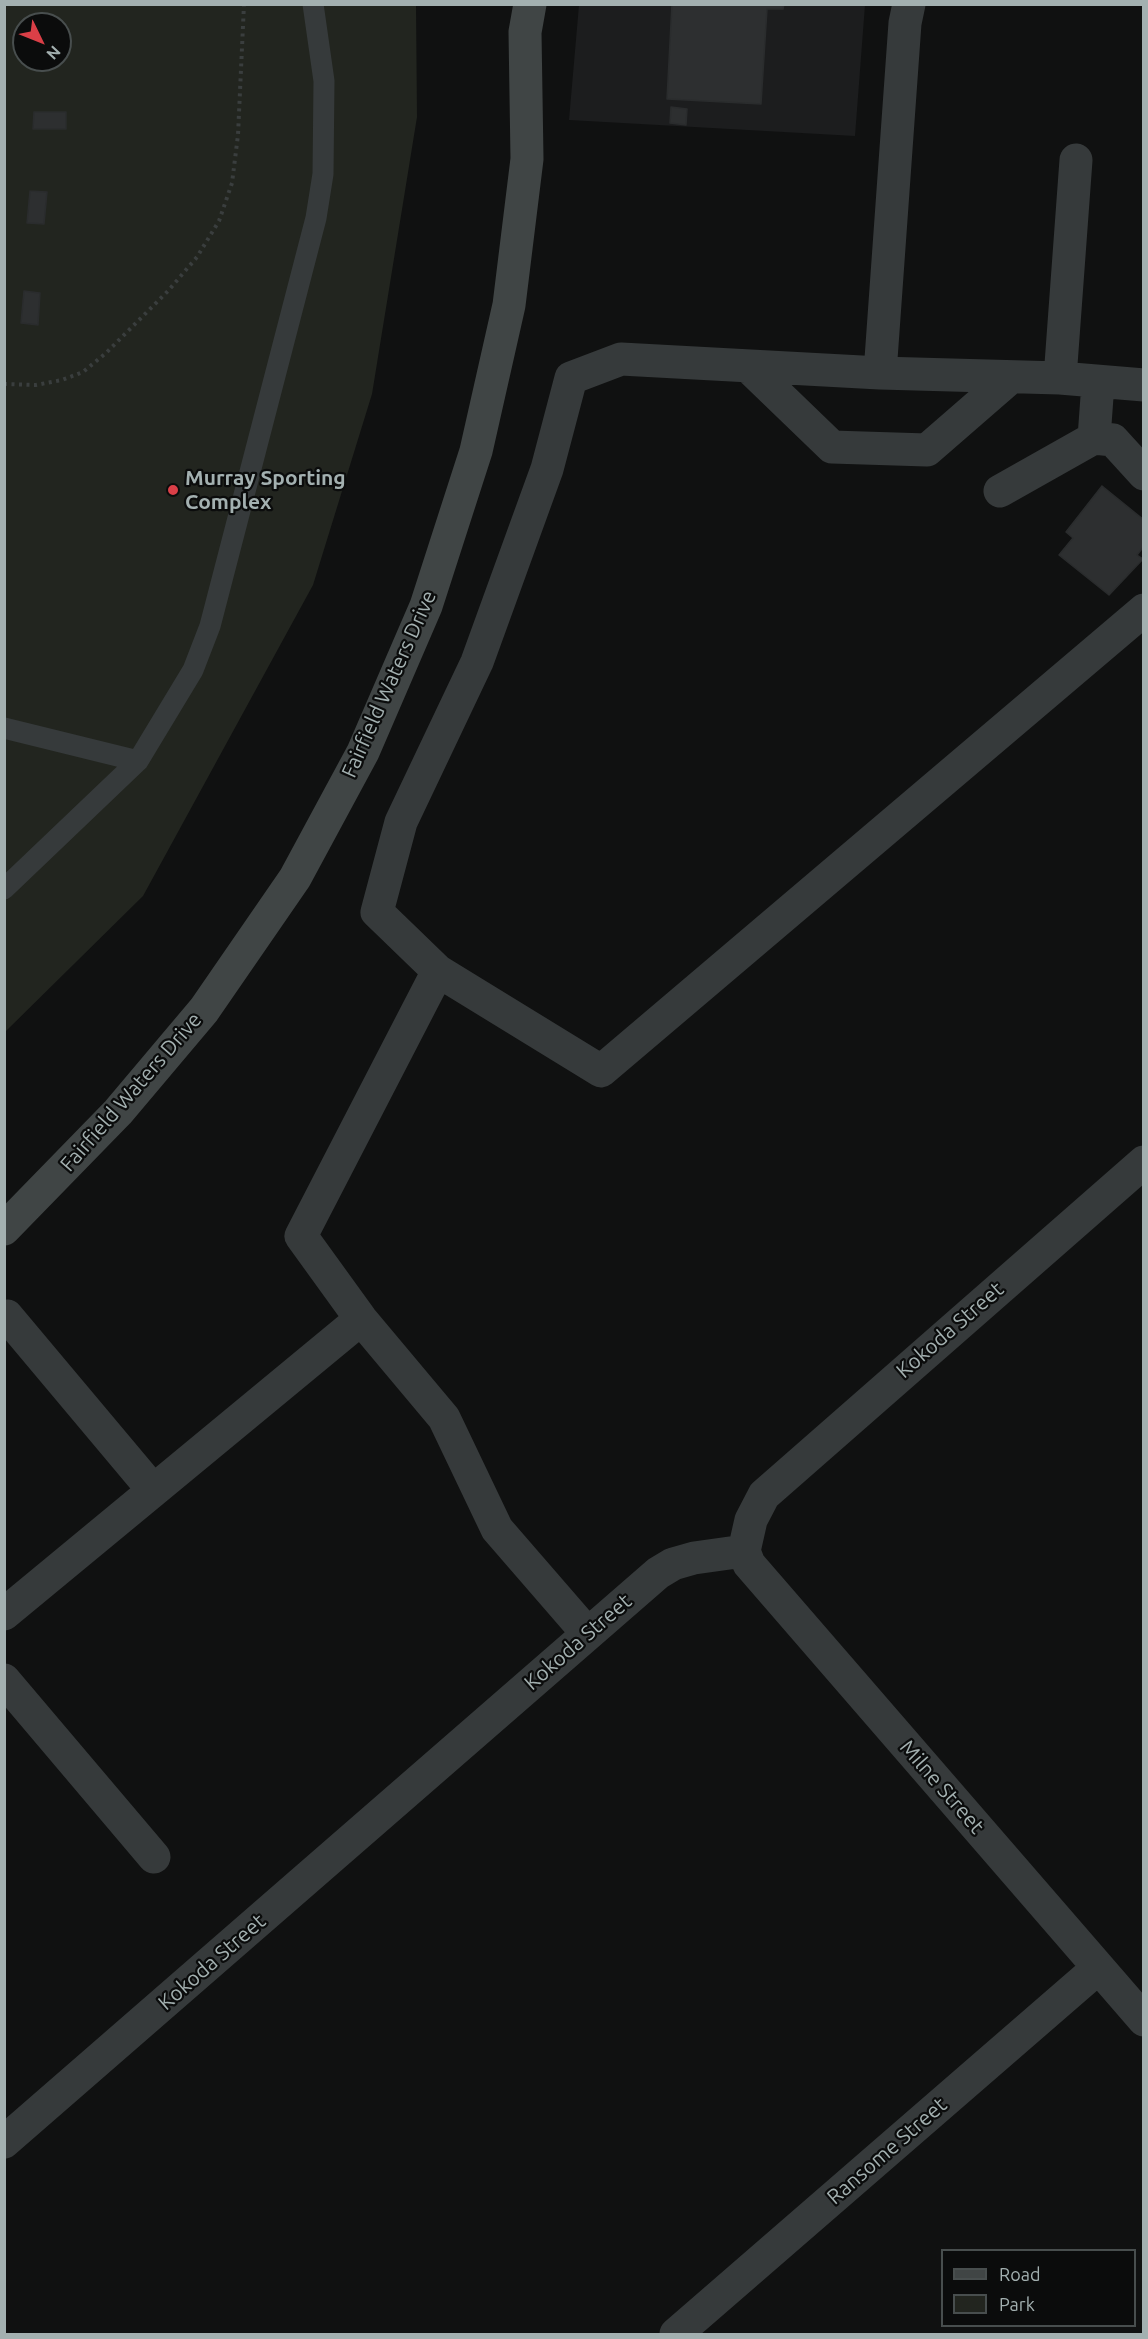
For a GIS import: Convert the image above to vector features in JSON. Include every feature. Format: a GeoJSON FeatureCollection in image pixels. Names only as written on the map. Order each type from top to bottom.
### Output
{"type":"FeatureCollection","features":[{"type":"Feature","properties":{"kind":"street"},"geometry":{"type":"LineString","coordinates":[[880,373],[906,11]]}},
{"type":"Feature","properties":{"kind":"street","name":"Fairfield Waters Drive"},"geometry":{"type":"LineString","coordinates":[[4,1229],[118,1113],[204,1010],[295,878],[363,752],[426,606],[476,451],[508,305],[527,159],[523,14]]}},
{"type":"Feature","properties":{"kind":"street"},"geometry":{"type":"LineString","coordinates":[[1060,378],[1076,160]]}},
{"type":"Feature","properties":{"kind":"street"},"geometry":{"type":"LineString","coordinates":[[1143,384],[1098,383],[1060,378],[880,373],[621,359],[572,378],[548,470],[477,662],[401,822],[377,912],[438,971],[601,1071],[1143,610]]}},
{"type":"Feature","properties":{"kind":"street"},"geometry":{"type":"LineString","coordinates":[[748,366],[832,447],[927,450],[1011,377]]}},
{"type":"Feature","properties":{"kind":"street"},"geometry":{"type":"LineString","coordinates":[[1094,438],[1098,383]]}},
{"type":"Feature","properties":{"kind":"street"},"geometry":{"type":"LineString","coordinates":[[1000,490],[1094,438],[1113,440],[1143,474]]}},
{"type":"Feature","properties":{"kind":"street"},"geometry":{"type":"LineString","coordinates":[[438,971],[301,1236],[361,1319],[444,1418],[497,1529],[588,1634]]}},
{"type":"Feature","properties":{"kind":"street","name":"Kokoda Street"},"geometry":{"type":"LineString","coordinates":[[4,2142],[651,1579],[673,1564],[744,1551],[751,1520],[764,1495],[771,1488],[1143,1162]]}},
{"type":"Feature","properties":{"kind":"street"},"geometry":{"type":"LineString","coordinates":[[7,1316],[153,1490]]}},
{"type":"Feature","properties":{"kind":"street"},"geometry":{"type":"LineString","coordinates":[[4,1614],[361,1319]]}},
{"type":"Feature","properties":{"kind":"street","name":"Milne Street"},"geometry":{"type":"LineString","coordinates":[[744,1551],[749,1564],[1143,2020]]}},
{"type":"Feature","properties":{"kind":"street"},"geometry":{"type":"LineString","coordinates":[[4,1680],[154,1857]]}},
{"type":"Feature","properties":{"kind":"street","name":"Ransome Street"},"geometry":{"type":"LineString","coordinates":[[676,2334],[1098,1968]]}},
{"type":"Feature","properties":{"kind":"lane"},"geometry":{"type":"LineString","coordinates":[[4,889],[138,761],[193,670],[210,626],[316,218],[323,174],[324,81],[313,4]]}},
{"type":"Feature","properties":{"kind":"lane"},"geometry":{"type":"LineString","coordinates":[[4,728],[138,761]]}},
{"type":"Feature","properties":{"kind":"path"},"geometry":{"type":"LineString","coordinates":[[4,384],[36,385],[62,380],[83,372],[106,353],[198,257],[219,221],[232,183],[238,135],[244,4]]}},
{"type":"Feature","properties":{"kind":"shaded area"},"geometry":{"type":"Polygon","coordinates":[[[579,5],[865,5],[855,136],[569,120],[579,5]]]}},
{"type":"Feature","properties":{"kind":"green space","name":"Murray Sporting Complex"},"geometry":{"type":"Polygon","coordinates":[[[5,5],[416,5],[417,117],[372,394],[313,585],[143,896],[5,1032],[5,5]]]}},
{"type":"Feature","properties":{"kind":"building"},"geometry":{"type":"Polygon","coordinates":[[[672,4],[784,4],[783,9],[767,9],[761,104],[667,99],[672,4]]]}},
{"type":"Feature","properties":{"kind":"building"},"geometry":{"type":"Polygon","coordinates":[[[671,107],[687,109],[686,125],[670,123],[671,107]]]}},
{"type":"Feature","properties":{"kind":"building"},"geometry":{"type":"Polygon","coordinates":[[[34,112],[66,112],[66,129],[33,129],[34,112]]]}},
{"type":"Feature","properties":{"kind":"building"},"geometry":{"type":"Polygon","coordinates":[[[30,191],[47,192],[44,224],[27,223],[30,191]]]}},
{"type":"Feature","properties":{"kind":"building"},"geometry":{"type":"Polygon","coordinates":[[[24,291],[40,293],[38,325],[21,323],[24,291]]]}},
{"type":"Feature","properties":{"kind":"building"},"geometry":{"type":"Polygon","coordinates":[[[1102,486],[1144,520],[1144,546],[1137,555],[1143,559],[1109,595],[1059,555],[1073,538],[1066,532],[1102,486]]]}},
{"type":"Feature","properties":{"kind":"place","name":"Murray Sporting Complex"},"geometry":{"type":"Point","coordinates":[173,490]}}]}
